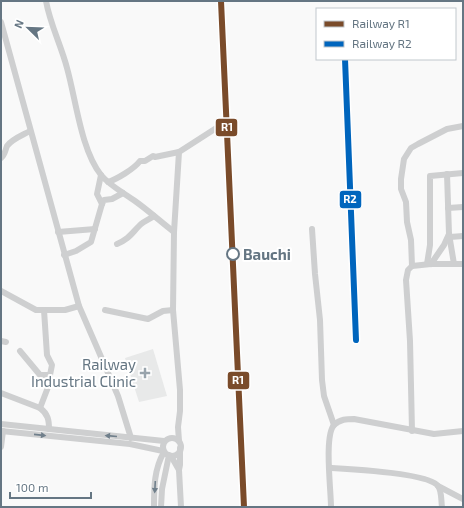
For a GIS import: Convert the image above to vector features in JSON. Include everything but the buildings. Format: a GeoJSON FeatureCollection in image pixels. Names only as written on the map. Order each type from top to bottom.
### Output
{"type":"FeatureCollection","features":[{"type":"Feature","properties":{"kind":"street"},"geometry":{"type":"LineString","coordinates":[[46,1],[51,24],[61,47],[69,73],[88,151],[94,165],[108,182],[174,232]]}},
{"type":"Feature","properties":{"kind":"street"},"geometry":{"type":"LineString","coordinates":[[1,22],[79,306],[118,396],[131,438]]}},
{"type":"Feature","properties":{"kind":"street"},"geometry":{"type":"LineString","coordinates":[[108,182],[115,179],[140,161],[145,161],[153,156],[155,157],[179,152],[221,125]]}},
{"type":"Feature","properties":{"kind":"street"},"geometry":{"type":"LineString","coordinates":[[412,266],[411,240],[407,222],[406,202],[401,188],[400,179],[404,159],[411,148],[418,144],[447,129],[463,126]]}},
{"type":"Feature","properties":{"kind":"street"},"geometry":{"type":"LineString","coordinates":[[1,158],[7,146],[12,141],[30,131]]}},
{"type":"Feature","properties":{"kind":"street"},"geometry":{"type":"LineString","coordinates":[[179,152],[174,232],[173,310],[180,390],[178,428],[180,448],[179,470],[181,507]]}},
{"type":"Feature","properties":{"kind":"street"},"geometry":{"type":"LineString","coordinates":[[429,264],[430,176],[463,173]]}},
{"type":"Feature","properties":{"kind":"street"},"geometry":{"type":"LineString","coordinates":[[447,174],[450,235],[454,264]]}},
{"type":"Feature","properties":{"kind":"street"},"geometry":{"type":"LineString","coordinates":[[101,175],[98,194],[102,204]]}},
{"type":"Feature","properties":{"kind":"street"},"geometry":{"type":"LineString","coordinates":[[64,255],[76,251],[91,242],[104,200],[112,199],[123,193]]}},
{"type":"Feature","properties":{"kind":"street"},"geometry":{"type":"LineString","coordinates":[[448,208],[463,207]]}},
{"type":"Feature","properties":{"kind":"street"},"geometry":{"type":"LineString","coordinates":[[117,244],[126,240],[141,224],[154,216]]}},
{"type":"Feature","properties":{"kind":"street"},"geometry":{"type":"LineString","coordinates":[[58,232],[95,229]]}},
{"type":"Feature","properties":{"kind":"street"},"geometry":{"type":"LineString","coordinates":[[312,229],[320,320],[322,380],[324,396],[334,425]]}},
{"type":"Feature","properties":{"kind":"street"},"geometry":{"type":"LineString","coordinates":[[429,264],[450,235]]}},
{"type":"Feature","properties":{"kind":"street"},"geometry":{"type":"LineString","coordinates":[[450,235],[463,236]]}},
{"type":"Feature","properties":{"kind":"street"},"geometry":{"type":"LineString","coordinates":[[412,431],[410,341],[406,280],[408,270],[412,266],[429,264],[463,264]]}},
{"type":"Feature","properties":{"kind":"street"},"geometry":{"type":"LineString","coordinates":[[1,291],[36,310],[66,310],[79,306]]}},
{"type":"Feature","properties":{"kind":"street"},"geometry":{"type":"LineString","coordinates":[[40,408],[50,382],[52,365],[47,354],[44,310]]}},
{"type":"Feature","properties":{"kind":"street"},"geometry":{"type":"LineString","coordinates":[[105,310],[120,314],[140,316],[148,319],[160,314],[163,311],[173,310]]}},
{"type":"Feature","properties":{"kind":"street"},"geometry":{"type":"LineString","coordinates":[[20,351],[40,375],[50,375]]}},
{"type":"Feature","properties":{"kind":"street"},"geometry":{"type":"LineString","coordinates":[[1,393],[45,411],[48,417],[49,429]]}},
{"type":"Feature","properties":{"kind":"street"},"geometry":{"type":"LineString","coordinates":[[332,507],[328,445],[330,433],[334,425],[342,420],[354,419],[434,434],[463,431]]}},
{"type":"Feature","properties":{"kind":"street"},"geometry":{"type":"LineString","coordinates":[[1,424],[131,438],[167,440],[175,438],[179,441]]}},
{"type":"Feature","properties":{"kind":"street"},"geometry":{"type":"LineString","coordinates":[[178,428],[162,446],[179,470]]}},
{"type":"Feature","properties":{"kind":"street"},"geometry":{"type":"LineString","coordinates":[[1,448],[2,431],[130,444],[176,454],[180,448]]}},
{"type":"Feature","properties":{"kind":"street"},"geometry":{"type":"LineString","coordinates":[[154,507],[154,484],[157,468],[160,460],[167,453]]}},
{"type":"Feature","properties":{"kind":"street"},"geometry":{"type":"LineString","coordinates":[[161,507],[167,453]]}},
{"type":"Feature","properties":{"kind":"street"},"geometry":{"type":"LineString","coordinates":[[330,468],[372,471],[429,480],[463,499]]}},
{"type":"Feature","properties":{"kind":"street"},"geometry":{"type":"LineString","coordinates":[[438,486],[441,492],[442,507]]}},
{"type":"Feature","properties":{"kind":"shaded area","name":"Railway Industrial Clinic"},"geometry":{"type":"Polygon","coordinates":[[[153,349],[167,396],[139,402],[125,358],[153,349]]]}},
{"type":"Feature","properties":{"kind":"rail line","name":"R1"},"geometry":{"type":"LineString","coordinates":[[221,1],[244,507]]}},
{"type":"Feature","properties":{"kind":"rail line","name":"R2"},"geometry":{"type":"LineString","coordinates":[[345,60],[356,340]]}},
{"type":"Feature","properties":{"kind":"place","name":"Bauchi"},"geometry":{"type":"Point","coordinates":[233,254]}},
{"type":"Feature","properties":{"kind":"place","name":"Railway Industrial Clinic"},"geometry":{"type":"Point","coordinates":[145,373]}}]}
